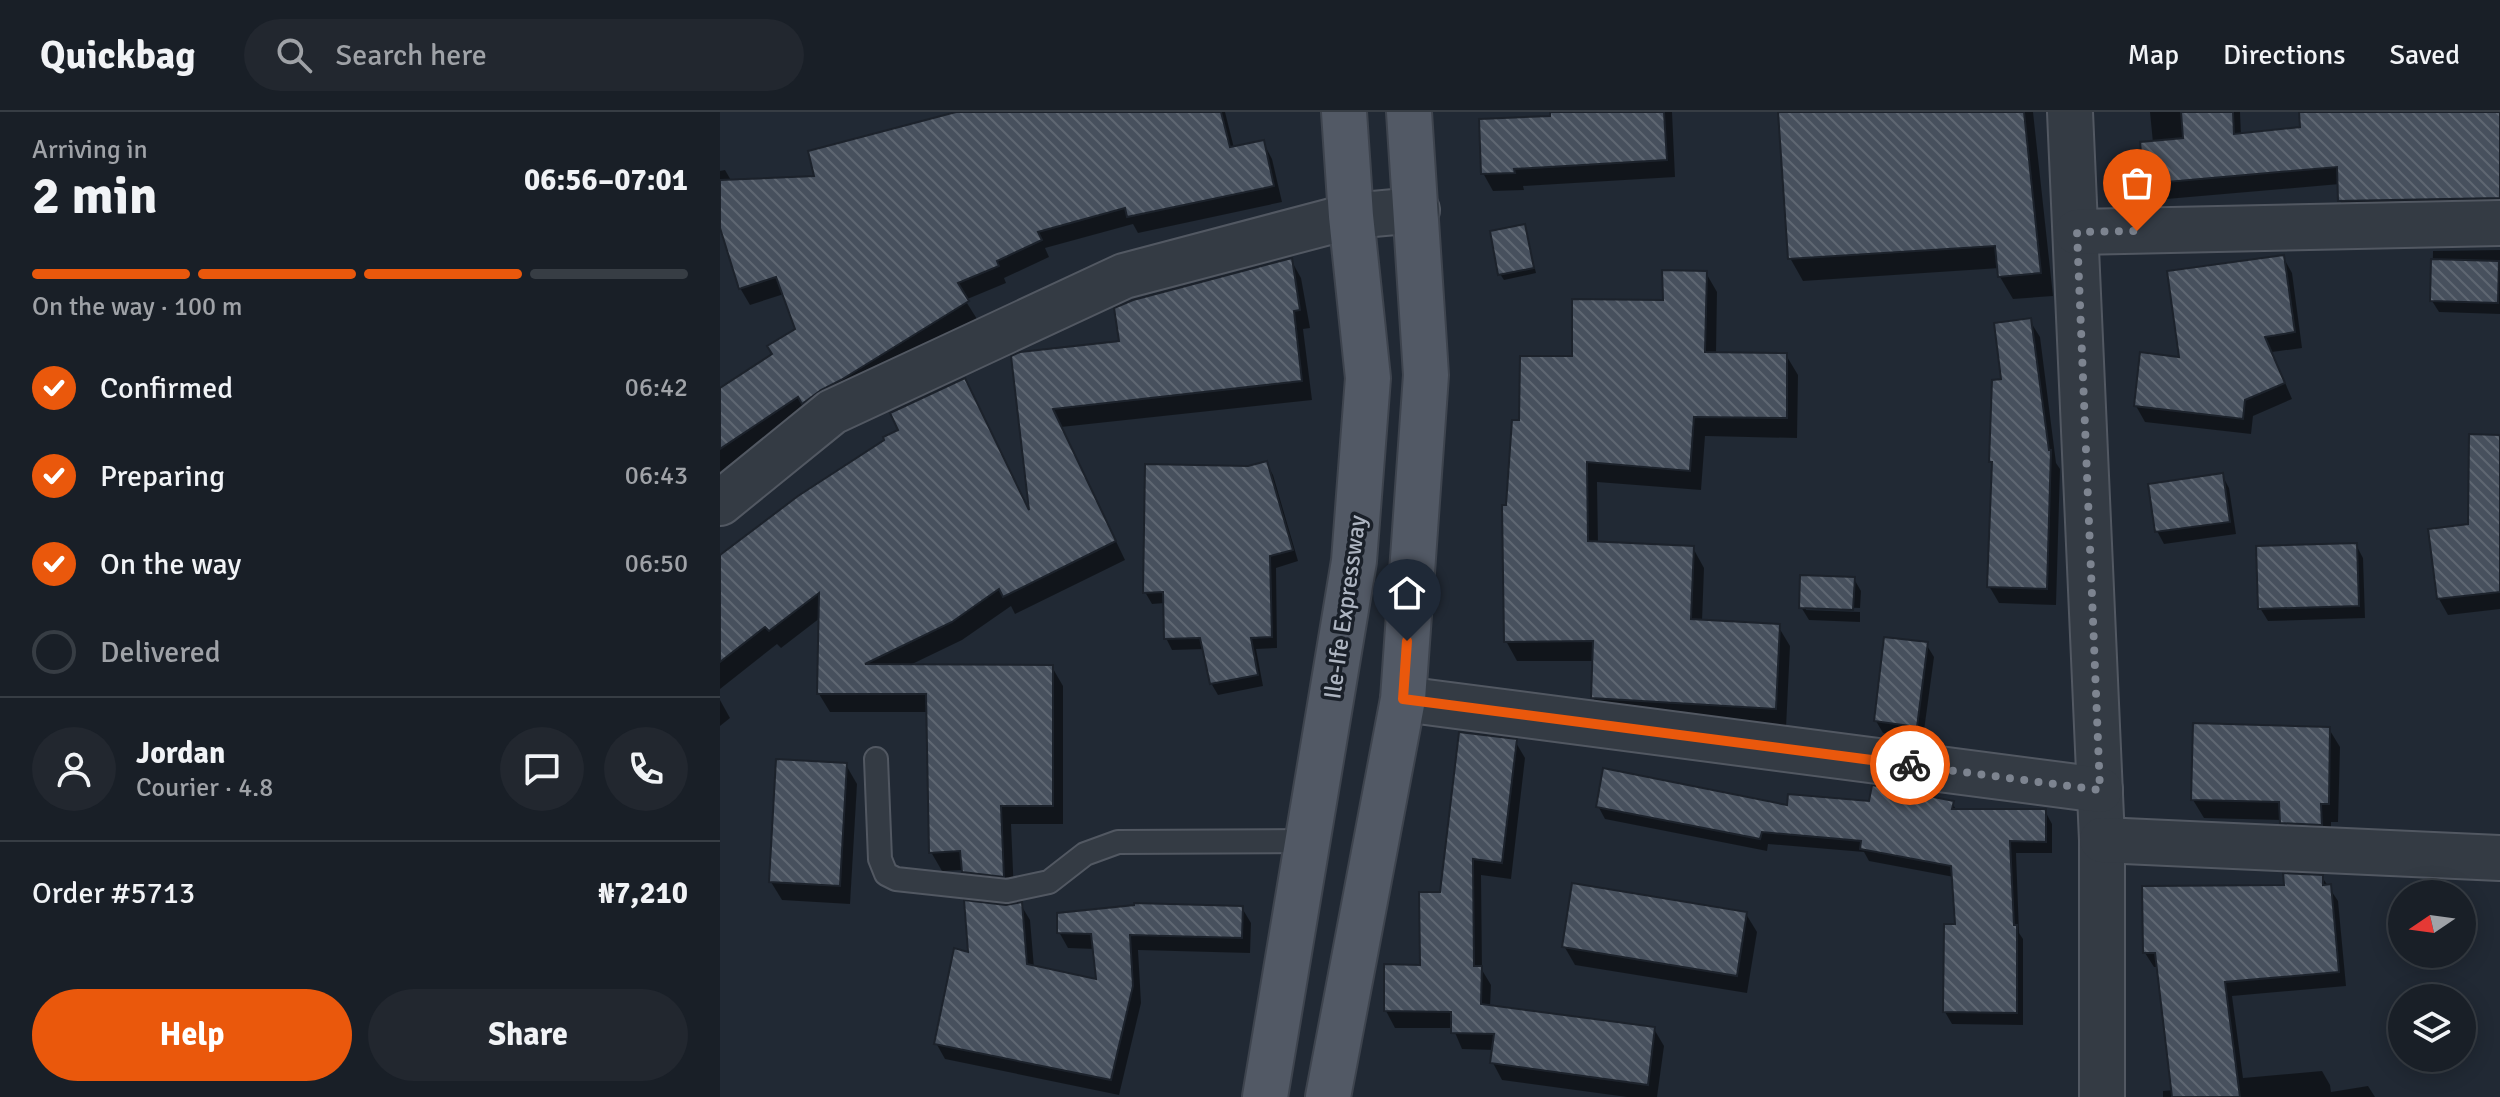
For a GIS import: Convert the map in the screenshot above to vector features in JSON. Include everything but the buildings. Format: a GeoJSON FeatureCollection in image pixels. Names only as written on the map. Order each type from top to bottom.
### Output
{"type":"FeatureCollection","features":[{"type":"Feature","properties":{"kind":"main road","name":"Ile-Ife Expressway"},"geometry":{"type":"LineString","coordinates":[[1265,1097],[1310,841],[1354,561],[1368,378],[1344,112]]}},
{"type":"Feature","properties":{"kind":"main road"},"geometry":{"type":"LineString","coordinates":[[1328,1097],[1403,699],[1426,375],[1409,112]]}},
{"type":"Feature","properties":{"kind":"street"},"geometry":{"type":"LineString","coordinates":[[2070,112],[2102,840],[2102,1097]]}},
{"type":"Feature","properties":{"kind":"street"},"geometry":{"type":"LineString","coordinates":[[720,503],[832,412],[1124,276],[1351,216],[1417,210]]}},
{"type":"Feature","properties":{"kind":"street"},"geometry":{"type":"LineString","coordinates":[[2077,232],[2500,223]]}},
{"type":"Feature","properties":{"kind":"street"},"geometry":{"type":"LineString","coordinates":[[1403,699],[2100,790]]}},
{"type":"Feature","properties":{"kind":"street"},"geometry":{"type":"LineString","coordinates":[[2102,840],[2500,858]]}},
{"type":"Feature","properties":{"kind":"lane"},"geometry":{"type":"LineString","coordinates":[[876,759],[880,859],[886,874],[896,879],[1007,891],[1049,882],[1085,854],[1118,842],[1310,841]]}},
{"type":"Feature","properties":{"kind":"way so far"},"geometry":{"type":"LineString","coordinates":[[1910,765],[2100,790],[2077,232],[2137,231]]}},
{"type":"Feature","properties":{"kind":"route"},"geometry":{"type":"LineString","coordinates":[[1407,641],[1403,699],[1910,765]]}}]}
